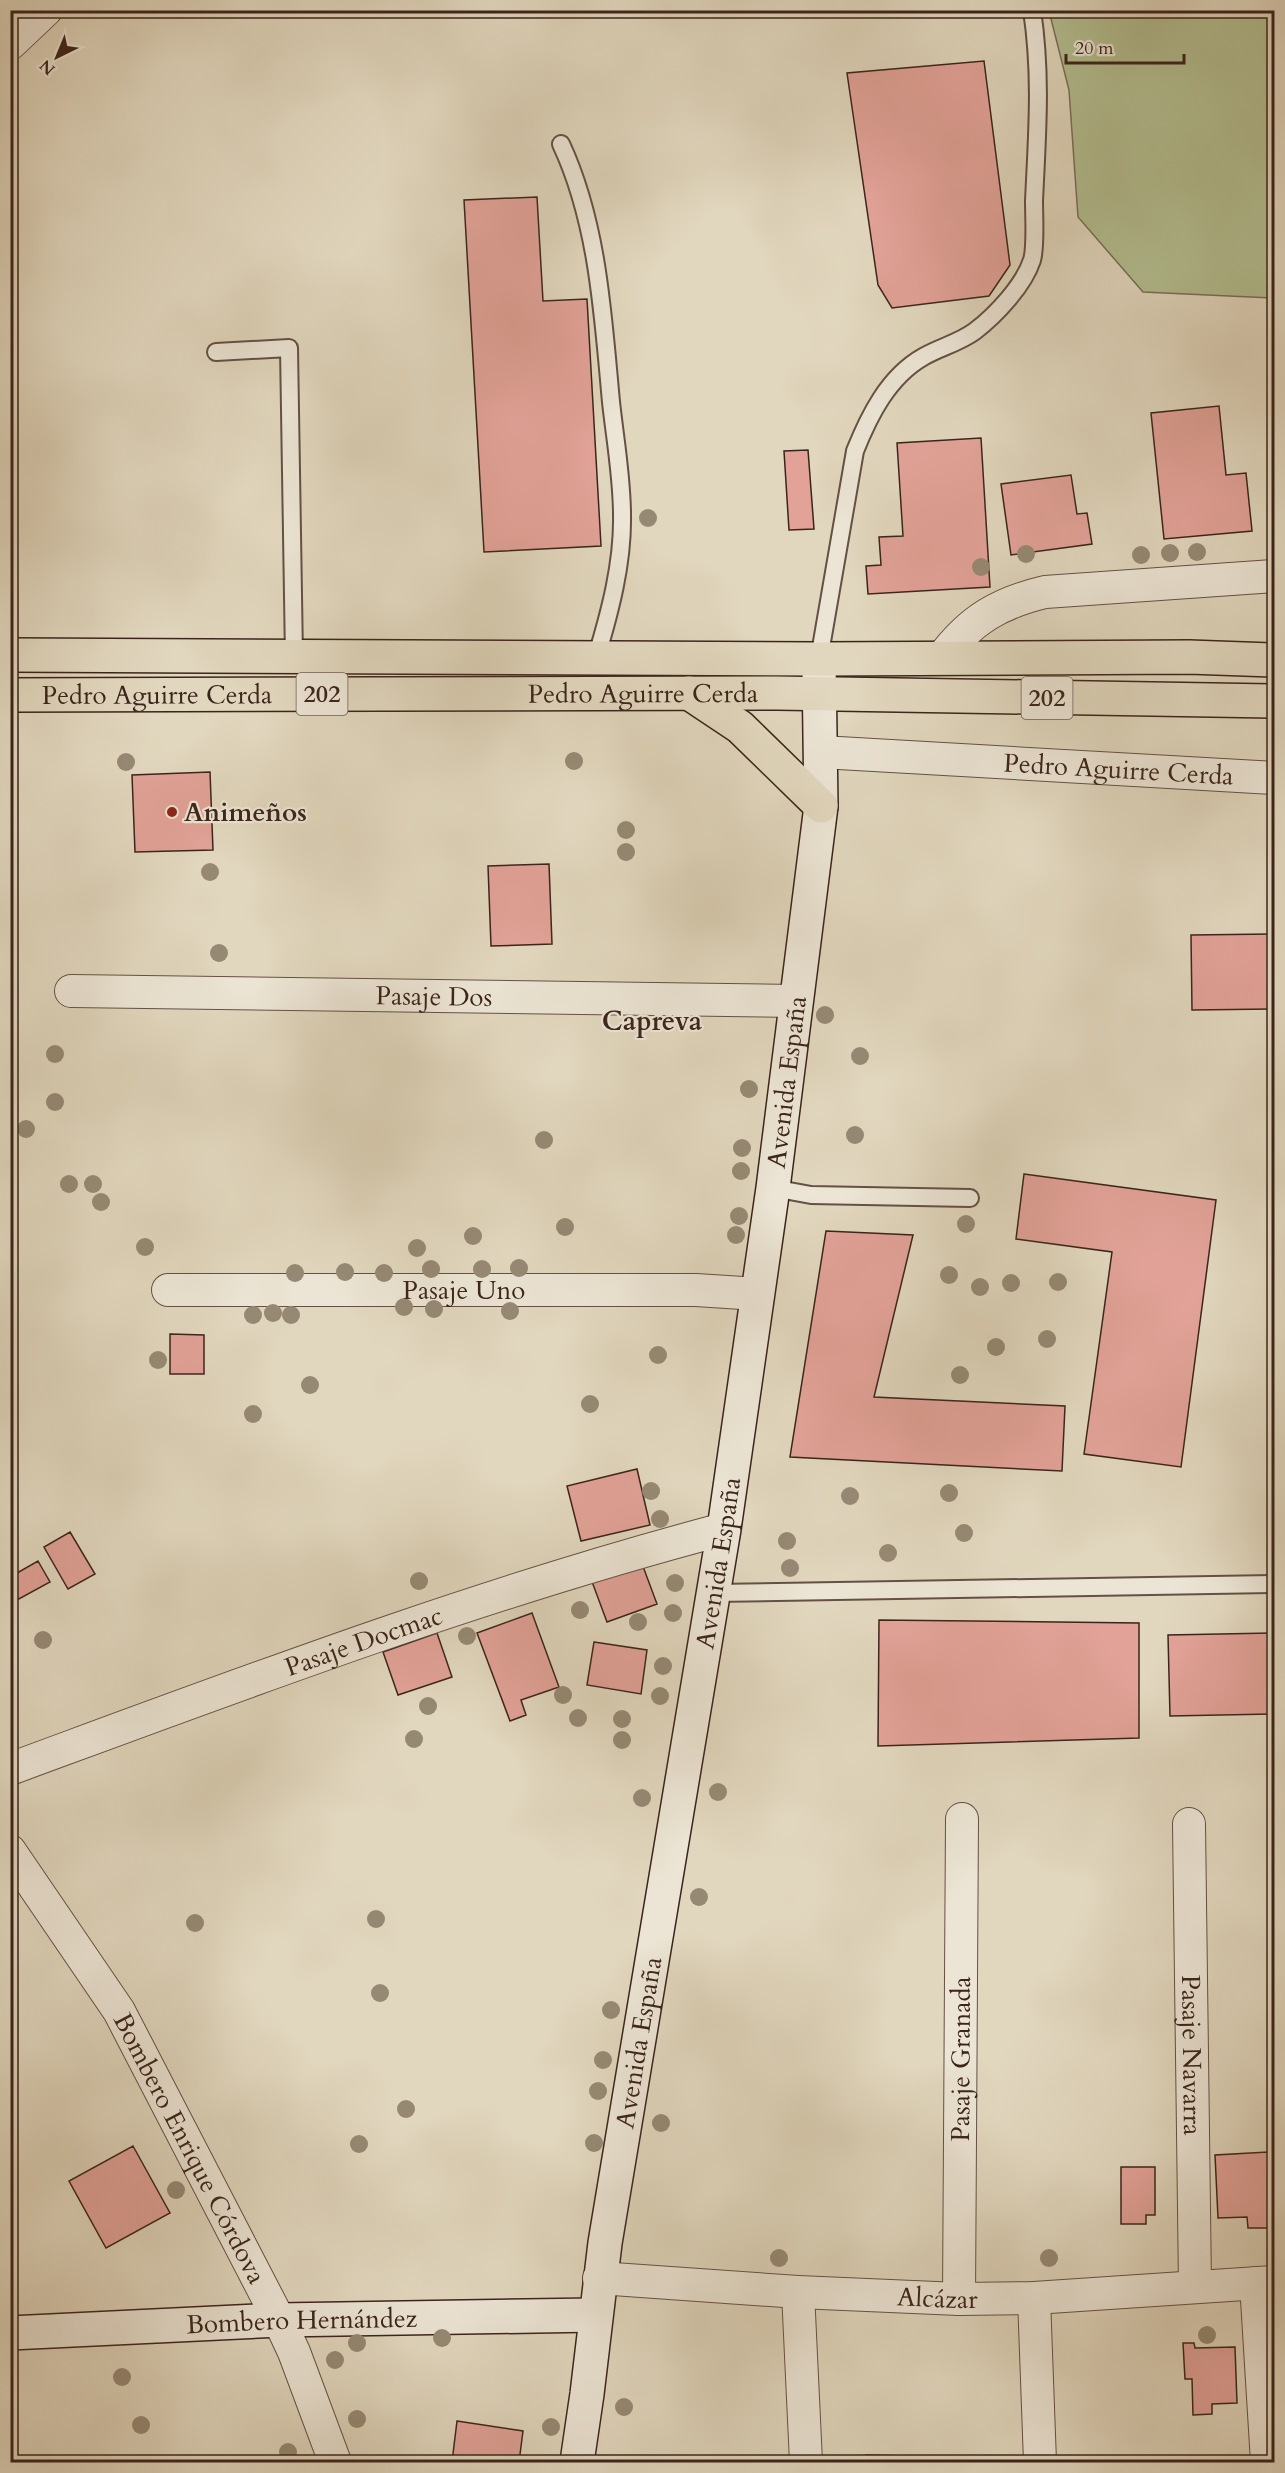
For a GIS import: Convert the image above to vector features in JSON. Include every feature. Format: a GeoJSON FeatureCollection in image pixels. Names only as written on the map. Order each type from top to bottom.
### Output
{"type":"FeatureCollection","features":[{"type":"Feature","properties":{"kind":"highway","name":"Pedro Aguirre Cerda"},"geometry":{"type":"LineString","coordinates":[[10,655],[819,659],[1189,657],[1275,660]]}},
{"type":"Feature","properties":{"kind":"highway","name":"Pedro Aguirre Cerda"},"geometry":{"type":"LineString","coordinates":[[10,695],[689,693],[1275,701]]}},
{"type":"Feature","properties":{"kind":"highway"},"geometry":{"type":"LineString","coordinates":[[689,693],[740,727],[821,806]]}},
{"type":"Feature","properties":{"kind":"main road","name":"Avenida España"},"geometry":{"type":"LineString","coordinates":[[577,2463],[588,2394],[599,2278],[714,1593],[773,1188],[821,806],[819,659]]}},
{"type":"Feature","properties":{"kind":"main road","name":"Bombero Hernández"},"geometry":{"type":"LineString","coordinates":[[10,2332],[279,2320],[595,2315]]}},
{"type":"Feature","properties":{"kind":"street"},"geometry":{"type":"LineString","coordinates":[[10,44],[45,10]]}},
{"type":"Feature","properties":{"kind":"street"},"geometry":{"type":"LineString","coordinates":[[942,658],[958,637],[976,621],[997,608],[1021,598],[1045,592],[1275,576]]}},
{"type":"Feature","properties":{"kind":"street","name":"Pedro Aguirre Cerda"},"geometry":{"type":"LineString","coordinates":[[821,752],[1275,778]]}},
{"type":"Feature","properties":{"kind":"street","name":"Pasaje Dos"},"geometry":{"type":"LineString","coordinates":[[71,991],[796,1001]]}},
{"type":"Feature","properties":{"kind":"street","name":"Pasaje Uno"},"geometry":{"type":"LineString","coordinates":[[168,1290],[696,1290],[758,1294]]}},
{"type":"Feature","properties":{"kind":"street","name":"Pasaje Docmac"},"geometry":{"type":"LineString","coordinates":[[10,1769],[344,1646],[647,1550],[724,1529]]}},
{"type":"Feature","properties":{"kind":"street","name":"Pasaje Granada"},"geometry":{"type":"LineString","coordinates":[[959,2299],[962,1819]]}},
{"type":"Feature","properties":{"kind":"street","name":"Pasaje Navarra"},"geometry":{"type":"LineString","coordinates":[[1189,1824],[1196,2286]]}},
{"type":"Feature","properties":{"kind":"street","name":"Bombero Enrique Córdova"},"geometry":{"type":"LineString","coordinates":[[10,1851],[119,2012],[279,2320],[294,2352],[335,2463]]}},
{"type":"Feature","properties":{"kind":"street","name":"Alcázar"},"geometry":{"type":"LineString","coordinates":[[599,2278],[798,2292],[959,2299],[1034,2298],[1265,2282]]}},
{"type":"Feature","properties":{"kind":"street"},"geometry":{"type":"LineString","coordinates":[[1265,2282],[1267,2463]]}},
{"type":"Feature","properties":{"kind":"street"},"geometry":{"type":"LineString","coordinates":[[798,2292],[806,2463]]}},
{"type":"Feature","properties":{"kind":"street"},"geometry":{"type":"LineString","coordinates":[[1034,2298],[1040,2463]]}},
{"type":"Feature","properties":{"kind":"lane"},"geometry":{"type":"LineString","coordinates":[[819,659],[855,452],[865,425],[879,400],[899,377],[922,357],[950,347],[974,332],[996,312],[1016,288],[1032,260],[1040,88],[1038,49],[1032,10]]}},
{"type":"Feature","properties":{"kind":"lane"},"geometry":{"type":"LineString","coordinates":[[561,144],[570,163],[584,211],[602,307],[622,516],[614,590],[596,658]]}},
{"type":"Feature","properties":{"kind":"lane"},"geometry":{"type":"LineString","coordinates":[[216,352],[289,348],[294,657]]}},
{"type":"Feature","properties":{"kind":"lane"},"geometry":{"type":"LineString","coordinates":[[773,1188],[812,1195],[970,1198]]}},
{"type":"Feature","properties":{"kind":"lane"},"geometry":{"type":"LineString","coordinates":[[714,1593],[1275,1584]]}},
{"type":"Feature","properties":{"kind":"green space"},"geometry":{"type":"Polygon","coordinates":[[[1049,11],[1274,11],[1274,298],[1143,292],[1078,217],[1069,90],[1049,11]]]}},
{"type":"Feature","properties":{"kind":"building"},"geometry":{"type":"Polygon","coordinates":[[[984,61],[1010,265],[989,296],[892,308],[878,285],[847,73],[984,61]]]}},
{"type":"Feature","properties":{"kind":"building"},"geometry":{"type":"Polygon","coordinates":[[[537,197],[543,301],[587,299],[601,546],[484,552],[464,200],[537,197]]]}},
{"type":"Feature","properties":{"kind":"building"},"geometry":{"type":"Polygon","coordinates":[[[1219,406],[1226,475],[1246,473],[1252,531],[1164,539],[1151,413],[1219,406]]]}},
{"type":"Feature","properties":{"kind":"building"},"geometry":{"type":"Polygon","coordinates":[[[981,438],[990,587],[868,594],[866,566],[881,565],[879,537],[903,536],[897,443],[981,438]]]}},
{"type":"Feature","properties":{"kind":"building"},"geometry":{"type":"Polygon","coordinates":[[[808,450],[814,529],[789,530],[784,451],[808,450]]]}},
{"type":"Feature","properties":{"kind":"building"},"geometry":{"type":"Polygon","coordinates":[[[1071,475],[1077,514],[1087,513],[1092,544],[1011,555],[1001,484],[1071,475]]]}},
{"type":"Feature","properties":{"kind":"building","name":"Animeños"},"geometry":{"type":"Polygon","coordinates":[[[210,772],[213,850],[135,852],[132,775],[210,772]]]}},
{"type":"Feature","properties":{"kind":"building"},"geometry":{"type":"Polygon","coordinates":[[[549,864],[552,944],[491,946],[488,866],[549,864]]]}},
{"type":"Feature","properties":{"kind":"building"},"geometry":{"type":"Polygon","coordinates":[[[1274,934],[1274,1009],[1192,1010],[1191,935],[1274,934]]]}},
{"type":"Feature","properties":{"kind":"building"},"geometry":{"type":"Polygon","coordinates":[[[1024,1174],[1216,1200],[1181,1467],[1084,1454],[1112,1252],[1016,1239],[1024,1174]]]}},
{"type":"Feature","properties":{"kind":"building"},"geometry":{"type":"Polygon","coordinates":[[[826,1231],[913,1235],[874,1397],[1065,1406],[1062,1471],[790,1457],[826,1231]]]}},
{"type":"Feature","properties":{"kind":"building"},"geometry":{"type":"Polygon","coordinates":[[[170,1334],[204,1335],[204,1374],[170,1374],[170,1334]]]}},
{"type":"Feature","properties":{"kind":"building"},"geometry":{"type":"Polygon","coordinates":[[[637,1469],[650,1525],[581,1541],[567,1486],[637,1469]]]}},
{"type":"Feature","properties":{"kind":"building"},"geometry":{"type":"Polygon","coordinates":[[[70,1532],[95,1574],[68,1589],[44,1547],[70,1532]]]}},
{"type":"Feature","properties":{"kind":"building"},"geometry":{"type":"Polygon","coordinates":[[[38,1561],[50,1582],[17,1600],[10,1588],[10,1577],[38,1561]]]}},
{"type":"Feature","properties":{"kind":"building"},"geometry":{"type":"Polygon","coordinates":[[[641,1561],[657,1604],[607,1622],[591,1579],[641,1561]]]}},
{"type":"Feature","properties":{"kind":"building"},"geometry":{"type":"Polygon","coordinates":[[[532,1613],[559,1687],[521,1700],[526,1715],[510,1721],[477,1633],[532,1613]]]}},
{"type":"Feature","properties":{"kind":"building"},"geometry":{"type":"Polygon","coordinates":[[[879,1620],[1139,1623],[1139,1738],[878,1746],[879,1620]]]}},
{"type":"Feature","properties":{"kind":"building"},"geometry":{"type":"Polygon","coordinates":[[[437,1633],[452,1677],[398,1695],[383,1652],[437,1633]]]}},
{"type":"Feature","properties":{"kind":"building"},"geometry":{"type":"Polygon","coordinates":[[[1274,1633],[1274,1714],[1170,1716],[1168,1635],[1274,1633]]]}},
{"type":"Feature","properties":{"kind":"building"},"geometry":{"type":"Polygon","coordinates":[[[594,1642],[647,1650],[641,1694],[587,1685],[594,1642]]]}},
{"type":"Feature","properties":{"kind":"building"},"geometry":{"type":"Polygon","coordinates":[[[133,2146],[170,2213],[106,2248],[69,2181],[133,2146]]]}},
{"type":"Feature","properties":{"kind":"building"},"geometry":{"type":"Polygon","coordinates":[[[1268,2152],[1271,2228],[1248,2228],[1247,2217],[1218,2218],[1215,2155],[1268,2152]]]}},
{"type":"Feature","properties":{"kind":"building"},"geometry":{"type":"Polygon","coordinates":[[[1121,2167],[1155,2167],[1155,2215],[1146,2215],[1146,2224],[1121,2224],[1121,2167]]]}},
{"type":"Feature","properties":{"kind":"building"},"geometry":{"type":"Polygon","coordinates":[[[1183,2343],[1194,2343],[1195,2348],[1235,2347],[1237,2403],[1212,2404],[1212,2414],[1193,2415],[1192,2379],[1185,2379],[1183,2343]]]}},
{"type":"Feature","properties":{"kind":"building"},"geometry":{"type":"Polygon","coordinates":[[[457,2421],[523,2431],[519,2462],[452,2462],[457,2421]]]}},
{"type":"Feature","properties":{"kind":"building"},"geometry":{"type":"Polygon","coordinates":[[[866,2455],[904,2456],[904,2462],[866,2462],[866,2455]]]}},
{"type":"Feature","properties":{"kind":"place","name":"Animeños"},"geometry":{"type":"Point","coordinates":[172,812]}},
{"type":"Feature","properties":{"kind":"district","name":"Capreva"},"geometry":{"type":"Point","coordinates":[652,1021]}}]}
